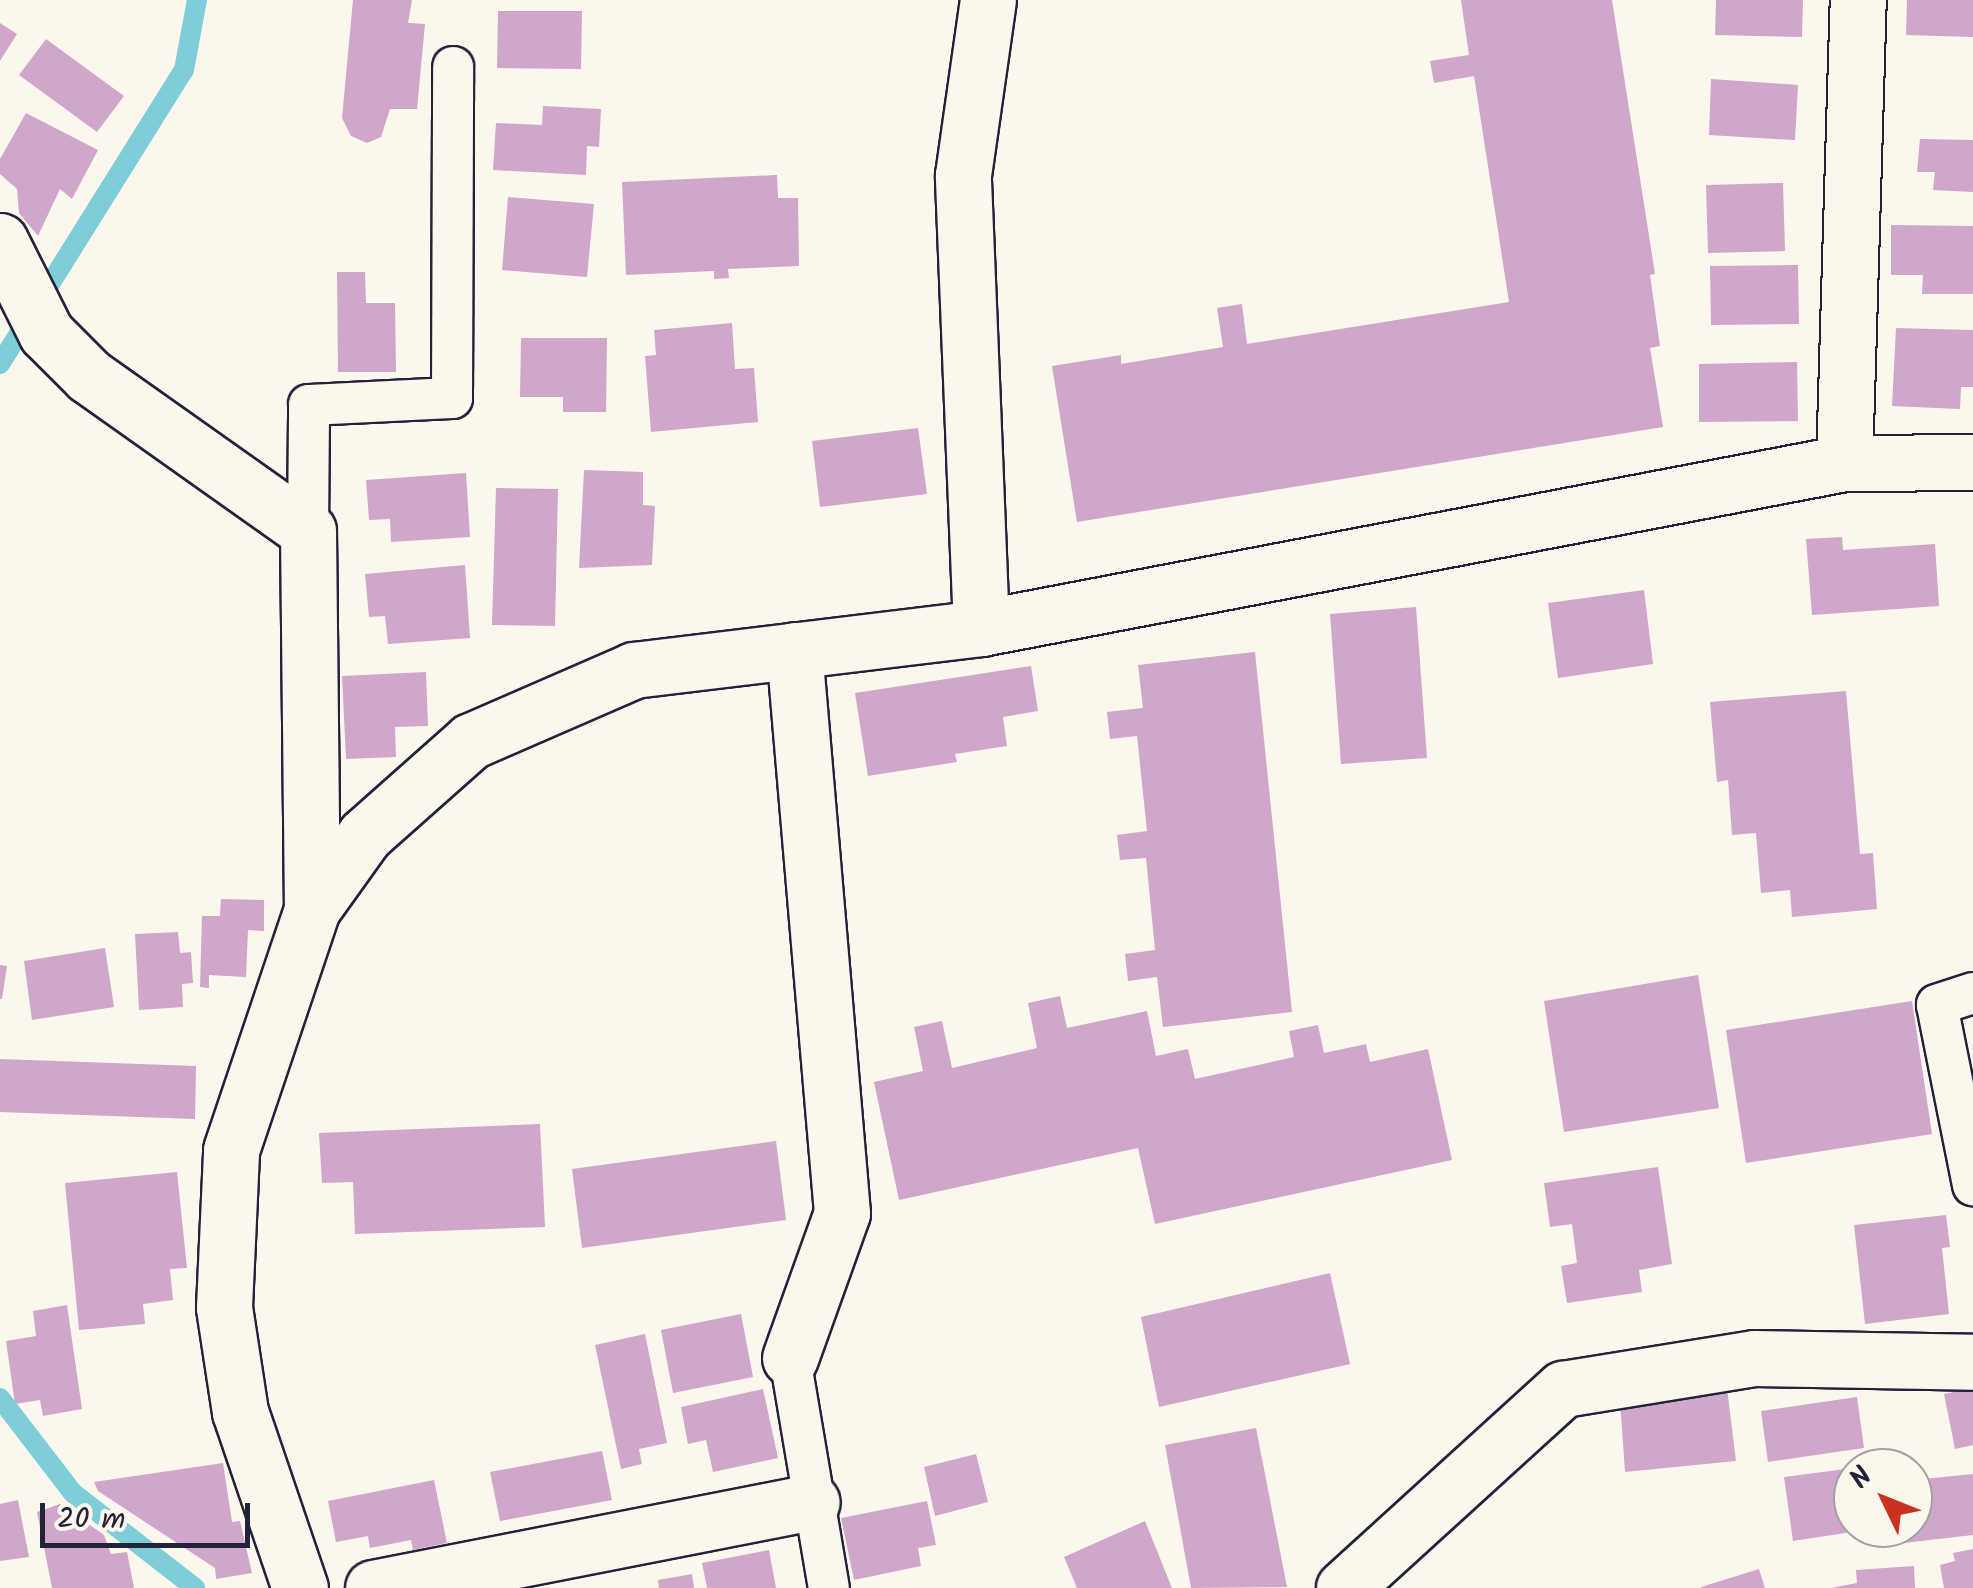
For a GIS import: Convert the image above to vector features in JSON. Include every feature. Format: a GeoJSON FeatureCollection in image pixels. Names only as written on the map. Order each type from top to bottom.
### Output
{"type":"FeatureCollection","features":[{"type":"Feature","properties":{"kind":"street"},"geometry":{"type":"LineString","coordinates":[[981,628],[964,175],[988,0]]}},
{"type":"Feature","properties":{"kind":"street"},"geometry":{"type":"LineString","coordinates":[[1844,463],[1858,0]]}},
{"type":"Feature","properties":{"kind":"street"},"geometry":{"type":"LineString","coordinates":[[11,261],[46,333],[89,376],[308,531],[312,909]]}},
{"type":"Feature","properties":{"kind":"street"},"geometry":{"type":"LineString","coordinates":[[300,1588],[240,1412],[224,1307],[231,1150],[312,909],[366,835],[471,741],[634,670],[981,628],[1844,463],[1973,462]]}},
{"type":"Feature","properties":{"kind":"street"},"geometry":{"type":"LineString","coordinates":[[790,1358],[842,1213],[794,650]]}},
{"type":"Feature","properties":{"kind":"street"},"geometry":{"type":"LineString","coordinates":[[1344,1588],[1564,1389],[1754,1358],[1973,1362]]}},
{"type":"Feature","properties":{"kind":"street"},"geometry":{"type":"LineString","coordinates":[[373,1588],[812,1502]]}},
{"type":"Feature","properties":{"kind":"lane"},"geometry":{"type":"LineString","coordinates":[[308,531],[310,405],[452,398],[454,67]]}},
{"type":"Feature","properties":{"kind":"lane"},"geometry":{"type":"LineString","coordinates":[[1973,993],[1937,1005],[1973,1185]]}},
{"type":"Feature","properties":{"kind":"lane"},"geometry":{"type":"LineString","coordinates":[[790,1358],[830,1588]]}},
{"type":"Feature","properties":{"kind":"building"},"geometry":{"type":"Polygon","coordinates":[[[353,0],[412,0],[408,23],[425,24],[417,109],[390,109],[381,137],[367,143],[351,136],[342,118],[353,0]]]}},
{"type":"Feature","properties":{"kind":"building"},"geometry":{"type":"Polygon","coordinates":[[[1461,0],[1612,0],[1655,274],[1650,275],[1660,346],[1650,348],[1663,427],[1077,522],[1052,366],[1121,355],[1121,364],[1223,347],[1217,308],[1242,304],[1247,344],[1509,302],[1474,76],[1434,83],[1430,61],[1469,55],[1461,0]]]}},
{"type":"Feature","properties":{"kind":"building"},"geometry":{"type":"Polygon","coordinates":[[[1716,0],[1803,0],[1802,37],[1715,35],[1716,0]]]}},
{"type":"Feature","properties":{"kind":"building"},"geometry":{"type":"Polygon","coordinates":[[[1907,0],[1973,0],[1973,37],[1906,35],[1907,0]]]}},
{"type":"Feature","properties":{"kind":"building"},"geometry":{"type":"Polygon","coordinates":[[[498,11],[582,11],[581,69],[497,68],[498,11]]]}},
{"type":"Feature","properties":{"kind":"building"},"geometry":{"type":"Polygon","coordinates":[[[0,23],[17,34],[0,61],[0,23]]]}},
{"type":"Feature","properties":{"kind":"building"},"geometry":{"type":"Polygon","coordinates":[[[46,39],[124,96],[97,132],[19,75],[46,39]]]}},
{"type":"Feature","properties":{"kind":"building"},"geometry":{"type":"Polygon","coordinates":[[[1711,79],[1798,85],[1795,140],[1709,135],[1711,79]]]}},
{"type":"Feature","properties":{"kind":"building"},"geometry":{"type":"Polygon","coordinates":[[[543,106],[601,109],[599,147],[587,146],[586,175],[493,170],[496,123],[542,125],[543,106]]]}},
{"type":"Feature","properties":{"kind":"building"},"geometry":{"type":"Polygon","coordinates":[[[26,113],[98,150],[72,199],[60,189],[38,236],[19,213],[17,189],[0,174],[0,159],[26,113]]]}},
{"type":"Feature","properties":{"kind":"building"},"geometry":{"type":"Polygon","coordinates":[[[1920,139],[1973,140],[1973,192],[1933,190],[1935,172],[1917,172],[1920,139]]]}},
{"type":"Feature","properties":{"kind":"building"},"geometry":{"type":"Polygon","coordinates":[[[777,175],[778,198],[798,198],[799,266],[728,269],[729,278],[714,279],[714,271],[626,275],[622,182],[777,175]]]}},
{"type":"Feature","properties":{"kind":"building"},"geometry":{"type":"Polygon","coordinates":[[[1783,183],[1785,251],[1708,253],[1706,185],[1783,183]]]}},
{"type":"Feature","properties":{"kind":"building"},"geometry":{"type":"Polygon","coordinates":[[[508,197],[594,204],[587,277],[502,270],[508,197]]]}},
{"type":"Feature","properties":{"kind":"building"},"geometry":{"type":"Polygon","coordinates":[[[1891,225],[1973,226],[1973,294],[1922,294],[1923,275],[1891,275],[1891,225]]]}},
{"type":"Feature","properties":{"kind":"building"},"geometry":{"type":"Polygon","coordinates":[[[1798,265],[1799,324],[1711,325],[1710,266],[1798,265]]]}},
{"type":"Feature","properties":{"kind":"building"},"geometry":{"type":"Polygon","coordinates":[[[337,272],[365,272],[366,303],[395,303],[396,372],[338,372],[337,272]]]}},
{"type":"Feature","properties":{"kind":"building"},"geometry":{"type":"Polygon","coordinates":[[[732,323],[735,369],[754,368],[758,422],[651,432],[645,356],[656,355],[654,330],[732,323]]]}},
{"type":"Feature","properties":{"kind":"building"},"geometry":{"type":"Polygon","coordinates":[[[1896,328],[1973,330],[1973,387],[1961,387],[1960,409],[1892,406],[1896,328]]]}},
{"type":"Feature","properties":{"kind":"building"},"geometry":{"type":"Polygon","coordinates":[[[521,338],[607,338],[606,412],[563,412],[563,397],[520,397],[521,338]]]}},
{"type":"Feature","properties":{"kind":"building"},"geometry":{"type":"Polygon","coordinates":[[[1797,362],[1798,421],[1699,422],[1699,364],[1797,362]]]}},
{"type":"Feature","properties":{"kind":"building"},"geometry":{"type":"Polygon","coordinates":[[[918,428],[927,494],[820,507],[812,441],[918,428]]]}},
{"type":"Feature","properties":{"kind":"building"},"geometry":{"type":"Polygon","coordinates":[[[584,470],[643,472],[643,505],[655,506],[652,565],[579,568],[584,470]]]}},
{"type":"Feature","properties":{"kind":"building"},"geometry":{"type":"Polygon","coordinates":[[[466,473],[470,537],[391,542],[390,519],[369,520],[366,480],[466,473]]]}},
{"type":"Feature","properties":{"kind":"building"},"geometry":{"type":"Polygon","coordinates":[[[496,488],[558,489],[555,626],[492,625],[496,488]]]}},
{"type":"Feature","properties":{"kind":"building"},"geometry":{"type":"Polygon","coordinates":[[[1842,537],[1843,550],[1935,544],[1939,606],[1812,615],[1806,539],[1842,537]]]}},
{"type":"Feature","properties":{"kind":"building"},"geometry":{"type":"Polygon","coordinates":[[[465,565],[470,638],[388,644],[385,616],[369,617],[365,574],[465,565]]]}},
{"type":"Feature","properties":{"kind":"building"},"geometry":{"type":"Polygon","coordinates":[[[1644,590],[1653,664],[1558,678],[1548,603],[1644,590]]]}},
{"type":"Feature","properties":{"kind":"building"},"geometry":{"type":"Polygon","coordinates":[[[1416,607],[1427,758],[1341,764],[1330,614],[1416,607]]]}},
{"type":"Feature","properties":{"kind":"building"},"geometry":{"type":"Polygon","coordinates":[[[1255,652],[1292,1012],[1163,1027],[1157,977],[1128,981],[1125,954],[1155,950],[1146,858],[1120,860],[1117,835],[1147,831],[1137,736],[1110,739],[1107,712],[1143,708],[1138,665],[1255,652]]]}},
{"type":"Feature","properties":{"kind":"building"},"geometry":{"type":"Polygon","coordinates":[[[1031,666],[1038,711],[1003,717],[1007,746],[955,754],[957,762],[868,776],[855,693],[1031,666]]]}},
{"type":"Feature","properties":{"kind":"building"},"geometry":{"type":"Polygon","coordinates":[[[426,672],[428,726],[395,727],[396,757],[346,759],[342,676],[426,672]]]}},
{"type":"Feature","properties":{"kind":"building"},"geometry":{"type":"Polygon","coordinates":[[[1846,691],[1860,854],[1873,853],[1877,909],[1792,917],[1790,890],[1761,893],[1756,833],[1732,835],[1728,780],[1717,782],[1710,702],[1846,691]]]}},
{"type":"Feature","properties":{"kind":"building"},"geometry":{"type":"Polygon","coordinates":[[[221,899],[264,900],[264,931],[248,930],[246,977],[209,975],[209,988],[200,987],[202,916],[220,916],[221,899]]]}},
{"type":"Feature","properties":{"kind":"building"},"geometry":{"type":"Polygon","coordinates":[[[178,932],[180,953],[191,952],[193,983],[182,984],[183,1007],[139,1010],[135,934],[178,932]]]}},
{"type":"Feature","properties":{"kind":"building"},"geometry":{"type":"Polygon","coordinates":[[[105,948],[114,1007],[32,1020],[24,961],[105,948]]]}},
{"type":"Feature","properties":{"kind":"building"},"geometry":{"type":"Polygon","coordinates":[[[0,965],[7,966],[2,999],[0,999],[0,965]]]}},
{"type":"Feature","properties":{"kind":"building"},"geometry":{"type":"Polygon","coordinates":[[[1698,975],[1719,1108],[1564,1132],[1544,1001],[1698,975]]]}},
{"type":"Feature","properties":{"kind":"building"},"geometry":{"type":"Polygon","coordinates":[[[1060,996],[1067,1028],[1147,1011],[1156,1056],[1188,1049],[1195,1079],[1294,1057],[1289,1031],[1318,1025],[1324,1053],[1366,1044],[1370,1062],[1428,1049],[1452,1160],[1155,1224],[1138,1148],[899,1200],[874,1082],[923,1071],[914,1027],[942,1021],[952,1068],[1037,1048],[1028,1003],[1060,996]]]}},
{"type":"Feature","properties":{"kind":"building"},"geometry":{"type":"Polygon","coordinates":[[[1912,1001],[1932,1134],[1746,1163],[1726,1030],[1912,1001]]]}},
{"type":"Feature","properties":{"kind":"building"},"geometry":{"type":"Polygon","coordinates":[[[0,1059],[196,1066],[195,1119],[0,1112],[0,1059]]]}},
{"type":"Feature","properties":{"kind":"building"},"geometry":{"type":"Polygon","coordinates":[[[540,1124],[545,1227],[355,1234],[353,1182],[322,1183],[319,1133],[540,1124]]]}},
{"type":"Feature","properties":{"kind":"building"},"geometry":{"type":"Polygon","coordinates":[[[776,1141],[786,1220],[582,1248],[572,1169],[776,1141]]]}},
{"type":"Feature","properties":{"kind":"building"},"geometry":{"type":"Polygon","coordinates":[[[1658,1167],[1672,1264],[1639,1270],[1642,1292],[1567,1303],[1561,1266],[1577,1263],[1572,1224],[1550,1227],[1544,1183],[1658,1167]]]}},
{"type":"Feature","properties":{"kind":"building"},"geometry":{"type":"Polygon","coordinates":[[[177,1172],[187,1268],[170,1269],[173,1300],[143,1304],[145,1324],[79,1330],[65,1183],[177,1172]]]}},
{"type":"Feature","properties":{"kind":"building"},"geometry":{"type":"Polygon","coordinates":[[[1946,1215],[1950,1247],[1942,1248],[1949,1314],[1865,1324],[1854,1225],[1946,1215]]]}},
{"type":"Feature","properties":{"kind":"building"},"geometry":{"type":"Polygon","coordinates":[[[1330,1273],[1350,1364],[1159,1407],[1141,1317],[1330,1273]]]}},
{"type":"Feature","properties":{"kind":"building"},"geometry":{"type":"Polygon","coordinates":[[[67,1305],[82,1409],[43,1416],[40,1400],[15,1404],[6,1341],[36,1336],[33,1311],[67,1305]]]}},
{"type":"Feature","properties":{"kind":"building"},"geometry":{"type":"Polygon","coordinates":[[[741,1314],[753,1377],[673,1393],[661,1330],[741,1314]]]}},
{"type":"Feature","properties":{"kind":"building"},"geometry":{"type":"Polygon","coordinates":[[[645,1334],[667,1443],[639,1449],[642,1464],[621,1469],[595,1345],[645,1334]]]}},
{"type":"Feature","properties":{"kind":"building"},"geometry":{"type":"Polygon","coordinates":[[[1727,1388],[1736,1461],[1625,1472],[1620,1400],[1727,1388]]]}},
{"type":"Feature","properties":{"kind":"building"},"geometry":{"type":"Polygon","coordinates":[[[1973,1388],[1973,1445],[1955,1449],[1944,1394],[1973,1388]]]}},
{"type":"Feature","properties":{"kind":"building"},"geometry":{"type":"Polygon","coordinates":[[[763,1389],[778,1458],[713,1472],[706,1440],[688,1444],[681,1407],[763,1389]]]}},
{"type":"Feature","properties":{"kind":"building"},"geometry":{"type":"Polygon","coordinates":[[[1857,1397],[1864,1448],[1833,1448],[1833,1453],[1768,1462],[1761,1411],[1857,1397]]]}},
{"type":"Feature","properties":{"kind":"building"},"geometry":{"type":"Polygon","coordinates":[[[1256,1428],[1287,1587],[1191,1588],[1165,1445],[1256,1428]]]}},
{"type":"Feature","properties":{"kind":"building"},"geometry":{"type":"Polygon","coordinates":[[[602,1451],[612,1500],[500,1521],[490,1472],[602,1451]]]}},
{"type":"Feature","properties":{"kind":"building"},"geometry":{"type":"Polygon","coordinates":[[[976,1454],[988,1502],[935,1516],[924,1467],[976,1454]]]}},
{"type":"Feature","properties":{"kind":"building"},"geometry":{"type":"Polygon","coordinates":[[[223,1463],[232,1522],[240,1521],[252,1573],[216,1579],[215,1568],[98,1491],[94,1482],[223,1463]]]}},
{"type":"Feature","properties":{"kind":"building"},"geometry":{"type":"Polygon","coordinates":[[[1833,1471],[1833,1535],[1793,1541],[1784,1477],[1833,1471]]]}},
{"type":"Feature","properties":{"kind":"building"},"geometry":{"type":"Polygon","coordinates":[[[1973,1474],[1973,1535],[1933,1540],[1933,1478],[1973,1474]]]}},
{"type":"Feature","properties":{"kind":"building"},"geometry":{"type":"Polygon","coordinates":[[[434,1480],[447,1543],[413,1550],[411,1540],[370,1548],[368,1536],[336,1542],[328,1501],[434,1480]]]}},
{"type":"Feature","properties":{"kind":"building"},"geometry":{"type":"Polygon","coordinates":[[[18,1500],[29,1557],[0,1561],[0,1504],[18,1500]]]}},
{"type":"Feature","properties":{"kind":"building"},"geometry":{"type":"Polygon","coordinates":[[[927,1501],[936,1545],[918,1548],[921,1566],[854,1580],[841,1518],[927,1501]]]}},
{"type":"Feature","properties":{"kind":"building"},"geometry":{"type":"Polygon","coordinates":[[[60,1504],[104,1535],[111,1554],[127,1552],[134,1588],[52,1588],[37,1512],[60,1504]]]}},
{"type":"Feature","properties":{"kind":"building"},"geometry":{"type":"Polygon","coordinates":[[[1145,1521],[1172,1588],[1077,1588],[1064,1557],[1145,1521]]]}},
{"type":"Feature","properties":{"kind":"building"},"geometry":{"type":"Polygon","coordinates":[[[1973,1549],[1973,1588],[1944,1588],[1940,1565],[1955,1561],[1953,1553],[1973,1549]]]}},
{"type":"Feature","properties":{"kind":"building"},"geometry":{"type":"Polygon","coordinates":[[[769,1550],[776,1588],[707,1588],[702,1563],[769,1550]]]}},
{"type":"Feature","properties":{"kind":"building"},"geometry":{"type":"Polygon","coordinates":[[[1914,1566],[1915,1588],[1831,1588],[1857,1583],[1856,1570],[1914,1566]]]}},
{"type":"Feature","properties":{"kind":"building"},"geometry":{"type":"Polygon","coordinates":[[[1759,1569],[1765,1588],[1701,1588],[1701,1587],[1759,1569]]]}},
{"type":"Feature","properties":{"kind":"building"},"geometry":{"type":"Polygon","coordinates":[[[692,1574],[694,1588],[659,1588],[658,1580],[692,1574]]]}},
{"type":"Feature","properties":{"kind":"waterway"},"geometry":{"type":"LineString","coordinates":[[0,364],[184,70],[197,0]]}},
{"type":"Feature","properties":{"kind":"waterway"},"geometry":{"type":"LineString","coordinates":[[0,1398],[73,1493],[195,1588]]}}]}
